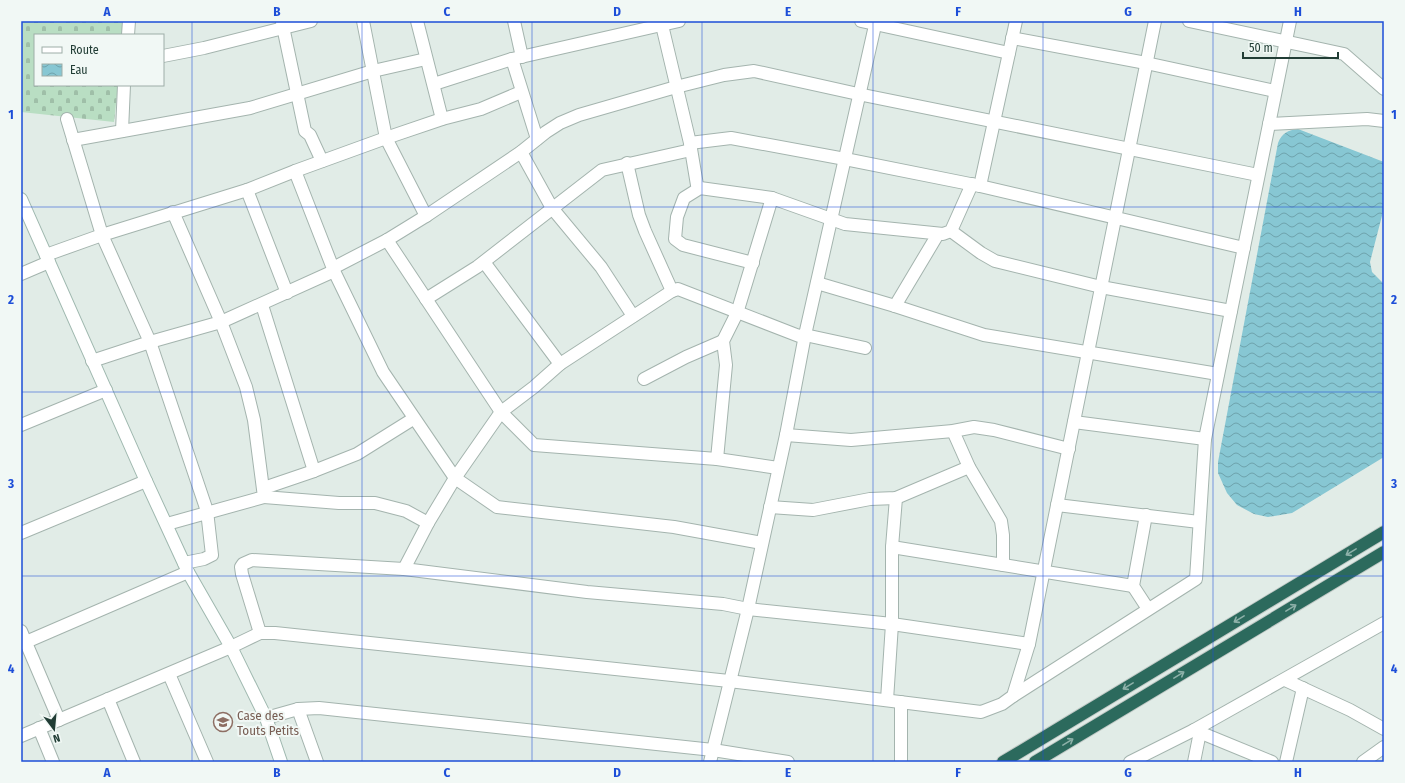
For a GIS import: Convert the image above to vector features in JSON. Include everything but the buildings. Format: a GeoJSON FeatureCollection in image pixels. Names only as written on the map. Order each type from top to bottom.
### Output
{"type":"FeatureCollection","features":[{"type":"Feature","properties":{"kind":"highway"},"geometry":{"type":"LineString","coordinates":[[1003,762],[1384,532]]}},
{"type":"Feature","properties":{"kind":"highway"},"geometry":{"type":"LineString","coordinates":[[1034,762],[1384,552]]}},
{"type":"Feature","properties":{"kind":"street"},"geometry":{"type":"LineString","coordinates":[[128,34],[129,21]]}},
{"type":"Feature","properties":{"kind":"street"},"geometry":{"type":"LineString","coordinates":[[164,56],[204,48],[282,25],[310,21]]}},
{"type":"Feature","properties":{"kind":"street"},"geometry":{"type":"LineString","coordinates":[[364,21],[386,138],[426,216]]}},
{"type":"Feature","properties":{"kind":"street"},"geometry":{"type":"LineString","coordinates":[[417,21],[442,119]]}},
{"type":"Feature","properties":{"kind":"street"},"geometry":{"type":"LineString","coordinates":[[514,21],[521,92],[537,139]]}},
{"type":"Feature","properties":{"kind":"street"},"geometry":{"type":"LineString","coordinates":[[434,84],[517,58],[661,23],[679,21]]}},
{"type":"Feature","properties":{"kind":"street"},"geometry":{"type":"LineString","coordinates":[[861,21],[875,22],[1009,53]]}},
{"type":"Feature","properties":{"kind":"street"},"geometry":{"type":"LineString","coordinates":[[661,23],[691,147],[696,184],[700,188],[772,198],[845,224],[938,234],[946,233],[951,230],[976,185],[994,121],[1016,21]]}},
{"type":"Feature","properties":{"kind":"street"},"geometry":{"type":"LineString","coordinates":[[1013,696],[1029,644],[1155,21]]}},
{"type":"Feature","properties":{"kind":"street"},"geometry":{"type":"LineString","coordinates":[[1189,21],[1285,43],[1344,54],[1384,89]]}},
{"type":"Feature","properties":{"kind":"street"},"geometry":{"type":"LineString","coordinates":[[21,736],[169,674],[260,633],[275,633],[729,681],[981,712],[1002,704],[1196,579],[1205,439],[1290,21]]}},
{"type":"Feature","properties":{"kind":"street"},"geometry":{"type":"LineString","coordinates":[[712,756],[729,681],[748,609],[786,435],[805,335],[875,22]]}},
{"type":"Feature","properties":{"kind":"street"},"geometry":{"type":"LineString","coordinates":[[282,25],[305,131],[310,135],[322,161]]}},
{"type":"Feature","properties":{"kind":"street"},"geometry":{"type":"LineString","coordinates":[[1012,38],[1146,63],[1275,91]]}},
{"type":"Feature","properties":{"kind":"street"},"geometry":{"type":"LineString","coordinates":[[73,140],[250,108],[373,70],[426,59]]}},
{"type":"Feature","properties":{"kind":"street"},"geometry":{"type":"LineString","coordinates":[[92,361],[150,342],[221,322],[262,305],[334,270],[426,216],[521,152],[560,123],[578,116],[676,87],[724,75],[754,71],[1129,150],[1258,175]]}},
{"type":"Feature","properties":{"kind":"street"},"geometry":{"type":"LineString","coordinates":[[122,131],[124,86]]}},
{"type":"Feature","properties":{"kind":"street"},"geometry":{"type":"LineString","coordinates":[[21,274],[47,259],[102,235],[247,190],[295,170],[442,119],[481,109],[521,92]]}},
{"type":"Feature","properties":{"kind":"street"},"geometry":{"type":"LineString","coordinates":[[59,720],[23,636],[212,555],[207,511],[150,342],[102,235],[67,119]]}},
{"type":"Feature","properties":{"kind":"street"},"geometry":{"type":"LineString","coordinates":[[1269,124],[1367,119],[1384,121]]}},
{"type":"Feature","properties":{"kind":"street"},"geometry":{"type":"LineString","coordinates":[[426,298],[484,262],[602,170],[731,138],[976,185],[1244,248]]}},
{"type":"Feature","properties":{"kind":"street"},"geometry":{"type":"LineString","coordinates":[[521,152],[552,208],[601,267],[633,316]]}},
{"type":"Feature","properties":{"kind":"street"},"geometry":{"type":"LineString","coordinates":[[627,163],[645,231],[672,291]]}},
{"type":"Feature","properties":{"kind":"street"},"geometry":{"type":"LineString","coordinates":[[295,170],[334,270],[383,372],[455,478],[497,506],[674,527],[762,543]]}},
{"type":"Feature","properties":{"kind":"street"},"geometry":{"type":"LineString","coordinates":[[700,188],[684,198],[677,217],[675,239],[683,245],[753,263]]}},
{"type":"Feature","properties":{"kind":"street"},"geometry":{"type":"LineString","coordinates":[[247,190],[287,293]]}},
{"type":"Feature","properties":{"kind":"street"},"geometry":{"type":"LineString","coordinates":[[717,459],[726,365],[723,341],[737,313],[772,198]]}},
{"type":"Feature","properties":{"kind":"street"},"geometry":{"type":"LineString","coordinates":[[21,199],[92,361],[186,567],[231,647],[266,718],[281,762]]}},
{"type":"Feature","properties":{"kind":"street"},"geometry":{"type":"LineString","coordinates":[[173,212],[221,322],[246,387],[254,420],[264,492]]}},
{"type":"Feature","properties":{"kind":"street"},"geometry":{"type":"LineString","coordinates":[[951,230],[980,254],[995,261],[1101,287],[1231,311]]}},
{"type":"Feature","properties":{"kind":"street"},"geometry":{"type":"LineString","coordinates":[[895,306],[938,234]]}},
{"type":"Feature","properties":{"kind":"street"},"geometry":{"type":"LineString","coordinates":[[387,240],[501,412],[534,445],[717,459],[778,468]]}},
{"type":"Feature","properties":{"kind":"street"},"geometry":{"type":"LineString","coordinates":[[484,262],[560,364]]}},
{"type":"Feature","properties":{"kind":"street"},"geometry":{"type":"LineString","coordinates":[[817,283],[895,306],[984,335],[1088,354],[1218,374]]}},
{"type":"Feature","properties":{"kind":"street"},"geometry":{"type":"LineString","coordinates":[[404,569],[428,523],[455,478],[501,412],[534,387],[560,364],[672,291],[678,289],[799,336],[805,335],[865,348]]}},
{"type":"Feature","properties":{"kind":"street"},"geometry":{"type":"LineString","coordinates":[[262,305],[314,471]]}},
{"type":"Feature","properties":{"kind":"street"},"geometry":{"type":"LineString","coordinates":[[644,378],[686,357],[723,341]]}},
{"type":"Feature","properties":{"kind":"street"},"geometry":{"type":"LineString","coordinates":[[21,425],[106,390]]}},
{"type":"Feature","properties":{"kind":"street"},"geometry":{"type":"LineString","coordinates":[[167,524],[264,492],[358,454],[414,419]]}},
{"type":"Feature","properties":{"kind":"street"},"geometry":{"type":"LineString","coordinates":[[1074,422],[1205,439]]}},
{"type":"Feature","properties":{"kind":"street"},"geometry":{"type":"LineString","coordinates":[[786,435],[851,440],[953,431],[974,427],[994,430],[1069,449]]}},
{"type":"Feature","properties":{"kind":"street"},"geometry":{"type":"LineString","coordinates":[[953,431],[969,467],[1001,521],[1003,535],[1003,565]]}},
{"type":"Feature","properties":{"kind":"street"},"geometry":{"type":"LineString","coordinates":[[770,507],[813,510],[870,498],[896,498],[969,467]]}},
{"type":"Feature","properties":{"kind":"street"},"geometry":{"type":"LineString","coordinates":[[21,534],[146,481]]}},
{"type":"Feature","properties":{"kind":"street"},"geometry":{"type":"LineString","coordinates":[[264,492],[339,503],[375,503],[406,511],[428,523]]}},
{"type":"Feature","properties":{"kind":"street"},"geometry":{"type":"LineString","coordinates":[[887,700],[892,624],[892,547],[896,498]]}},
{"type":"Feature","properties":{"kind":"street"},"geometry":{"type":"LineString","coordinates":[[1057,505],[1199,522]]}},
{"type":"Feature","properties":{"kind":"street"},"geometry":{"type":"LineString","coordinates":[[1146,515],[1133,586],[1148,609]]}},
{"type":"Feature","properties":{"kind":"street"},"geometry":{"type":"LineString","coordinates":[[892,547],[1133,586]]}},
{"type":"Feature","properties":{"kind":"street"},"geometry":{"type":"LineString","coordinates":[[260,633],[241,567],[246,562],[252,560],[404,569],[587,592],[722,604],[748,609],[892,624],[1029,644]]}},
{"type":"Feature","properties":{"kind":"street"},"geometry":{"type":"LineString","coordinates":[[1130,762],[1197,731],[1384,623]]}},
{"type":"Feature","properties":{"kind":"street"},"geometry":{"type":"LineString","coordinates":[[169,674],[207,762]]}},
{"type":"Feature","properties":{"kind":"street"},"geometry":{"type":"LineString","coordinates":[[1285,680],[1350,710],[1384,729]]}},
{"type":"Feature","properties":{"kind":"street"},"geometry":{"type":"LineString","coordinates":[[1286,762],[1302,688]]}},
{"type":"Feature","properties":{"kind":"street"},"geometry":{"type":"LineString","coordinates":[[108,699],[134,762]]}},
{"type":"Feature","properties":{"kind":"street"},"geometry":{"type":"LineString","coordinates":[[901,702],[901,762]]}},
{"type":"Feature","properties":{"kind":"street"},"geometry":{"type":"LineString","coordinates":[[266,718],[298,709],[319,708],[712,756],[788,762]]}},
{"type":"Feature","properties":{"kind":"street"},"geometry":{"type":"LineString","coordinates":[[298,709],[317,762]]}},
{"type":"Feature","properties":{"kind":"street"},"geometry":{"type":"LineString","coordinates":[[39,728],[53,762]]}},
{"type":"Feature","properties":{"kind":"street"},"geometry":{"type":"LineString","coordinates":[[1194,762],[1197,731]]}},
{"type":"Feature","properties":{"kind":"street"},"geometry":{"type":"LineString","coordinates":[[1197,731],[1272,762]]}},
{"type":"Feature","properties":{"kind":"street"},"geometry":{"type":"LineString","coordinates":[[1363,762],[1384,746]]}},
{"type":"Feature","properties":{"kind":"green space"},"geometry":{"type":"Polygon","coordinates":[[[21,21],[124,21],[123,34],[34,34],[34,86],[118,86],[114,122],[21,112],[21,21]]]}},
{"type":"Feature","properties":{"kind":"water"},"geometry":{"type":"Polygon","coordinates":[[[1298,129],[1384,162],[1384,208],[1370,262],[1372,272],[1384,284],[1384,457],[1292,513],[1268,517],[1254,514],[1237,505],[1227,493],[1218,473],[1218,462],[1278,143],[1281,137],[1286,133],[1291,130],[1298,129]]]}},
{"type":"Feature","properties":{"kind":"place","name":"Case des Touts Petits"},"geometry":{"type":"Point","coordinates":[223,722]}}]}
